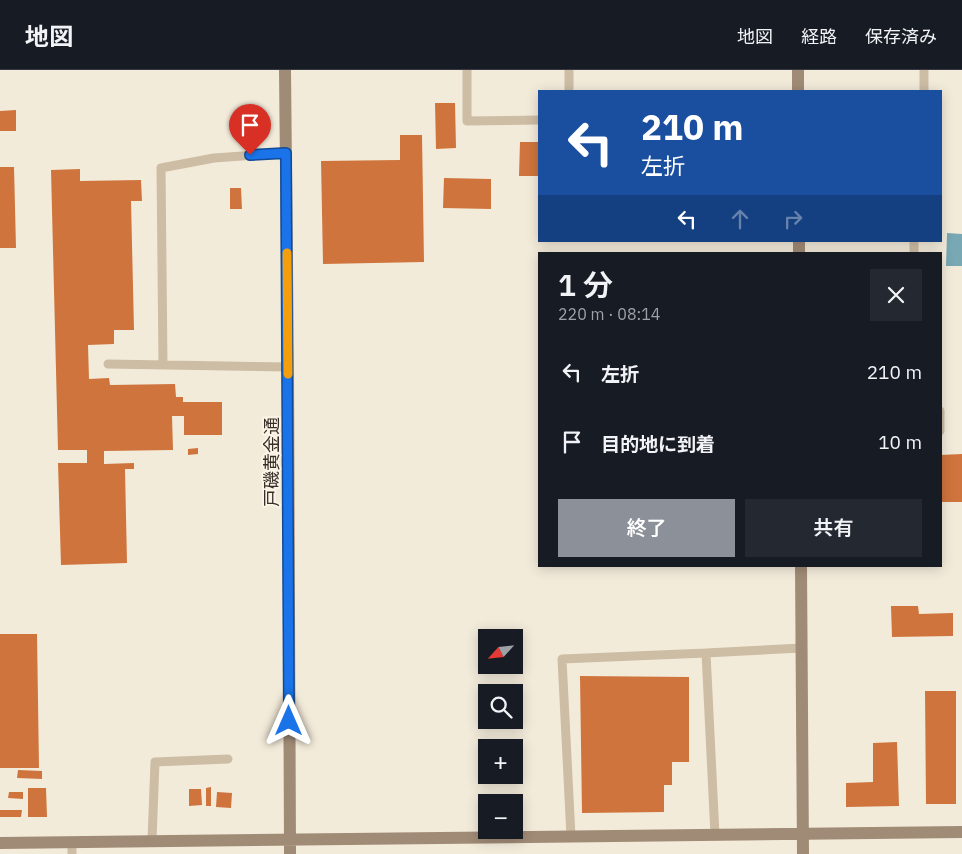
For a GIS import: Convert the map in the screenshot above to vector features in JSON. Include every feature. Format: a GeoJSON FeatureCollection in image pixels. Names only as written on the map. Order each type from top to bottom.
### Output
{"type":"FeatureCollection","features":[{"type":"Feature","properties":{"kind":"street","name":"戸磯黄金通"},"geometry":{"type":"LineString","coordinates":[[285,70],[290,854]]}},
{"type":"Feature","properties":{"kind":"street"},"geometry":{"type":"LineString","coordinates":[[798,70],[798,90]]}},
{"type":"Feature","properties":{"kind":"street"},"geometry":{"type":"LineString","coordinates":[[801,567],[803,854]]}},
{"type":"Feature","properties":{"kind":"street"},"geometry":{"type":"LineString","coordinates":[[0,843],[72,848],[152,840],[962,832]]}},
{"type":"Feature","properties":{"kind":"lane"},"geometry":{"type":"LineString","coordinates":[[466,70],[467,121],[538,120]]}},
{"type":"Feature","properties":{"kind":"lane"},"geometry":{"type":"LineString","coordinates":[[568,90],[569,70]]}},
{"type":"Feature","properties":{"kind":"lane"},"geometry":{"type":"LineString","coordinates":[[924,70],[924,90]]}},
{"type":"Feature","properties":{"kind":"lane"},"geometry":{"type":"LineString","coordinates":[[163,365],[161,168],[214,158],[286,153]]}},
{"type":"Feature","properties":{"kind":"lane"},"geometry":{"type":"LineString","coordinates":[[108,364],[288,367]]}},
{"type":"Feature","properties":{"kind":"lane"},"geometry":{"type":"LineString","coordinates":[[571,836],[562,659],[802,648]]}},
{"type":"Feature","properties":{"kind":"lane"},"geometry":{"type":"LineString","coordinates":[[706,653],[715,835]]}},
{"type":"Feature","properties":{"kind":"lane"},"geometry":{"type":"LineString","coordinates":[[152,840],[155,762],[228,759]]}},
{"type":"Feature","properties":{"kind":"water"},"geometry":{"type":"Polygon","coordinates":[[[947,233],[962,234],[962,266],[946,266],[947,233]]]}},
{"type":"Feature","properties":{"kind":"building"},"geometry":{"type":"Polygon","coordinates":[[[435,103],[455,103],[456,148],[436,149],[435,103]]]}},
{"type":"Feature","properties":{"kind":"building"},"geometry":{"type":"Polygon","coordinates":[[[16,110],[16,131],[0,131],[0,111],[16,110]]]}},
{"type":"Feature","properties":{"kind":"building"},"geometry":{"type":"Polygon","coordinates":[[[400,135],[422,135],[424,262],[323,264],[321,161],[400,160],[400,135]]]}},
{"type":"Feature","properties":{"kind":"building"},"geometry":{"type":"Polygon","coordinates":[[[520,142],[538,142],[538,176],[519,176],[520,142]]]}},
{"type":"Feature","properties":{"kind":"building"},"geometry":{"type":"Polygon","coordinates":[[[0,167],[14,167],[16,248],[0,248],[0,167]]]}},
{"type":"Feature","properties":{"kind":"building"},"geometry":{"type":"Polygon","coordinates":[[[80,169],[80,181],[141,180],[142,201],[131,201],[134,330],[114,330],[114,344],[88,345],[89,379],[109,378],[110,385],[175,384],[176,397],[183,397],[183,402],[222,402],[222,435],[184,435],[184,416],[172,416],[173,450],[104,451],[104,464],[134,463],[134,469],[125,469],[127,563],[61,565],[58,463],[87,463],[87,450],[58,450],[51,170],[80,169]]]}},
{"type":"Feature","properties":{"kind":"building"},"geometry":{"type":"Polygon","coordinates":[[[444,178],[491,179],[491,209],[443,208],[444,178]]]}},
{"type":"Feature","properties":{"kind":"building"},"geometry":{"type":"Polygon","coordinates":[[[230,188],[241,188],[242,209],[230,209],[230,188]]]}},
{"type":"Feature","properties":{"kind":"building"},"geometry":{"type":"Polygon","coordinates":[[[198,448],[198,454],[188,455],[188,449],[198,448]]]}},
{"type":"Feature","properties":{"kind":"building"},"geometry":{"type":"Polygon","coordinates":[[[962,454],[962,502],[942,502],[942,455],[962,454]]]}},
{"type":"Feature","properties":{"kind":"building"},"geometry":{"type":"Polygon","coordinates":[[[891,606],[918,606],[919,614],[953,613],[953,636],[892,637],[891,606]]]}},
{"type":"Feature","properties":{"kind":"building"},"geometry":{"type":"Polygon","coordinates":[[[0,634],[37,634],[39,768],[0,768],[0,634]]]}},
{"type":"Feature","properties":{"kind":"building"},"geometry":{"type":"Polygon","coordinates":[[[580,676],[689,677],[689,762],[672,762],[672,785],[664,785],[664,812],[582,813],[580,676]]]}},
{"type":"Feature","properties":{"kind":"building"},"geometry":{"type":"Polygon","coordinates":[[[925,691],[956,691],[956,804],[926,804],[925,691]]]}},
{"type":"Feature","properties":{"kind":"building"},"geometry":{"type":"Polygon","coordinates":[[[897,742],[899,806],[846,807],[846,783],[873,782],[873,743],[897,742]]]}},
{"type":"Feature","properties":{"kind":"building"},"geometry":{"type":"Polygon","coordinates":[[[18,770],[42,771],[42,779],[17,778],[18,770]]]}},
{"type":"Feature","properties":{"kind":"building"},"geometry":{"type":"Polygon","coordinates":[[[211,787],[211,806],[206,806],[206,788],[211,787]]]}},
{"type":"Feature","properties":{"kind":"building"},"geometry":{"type":"Polygon","coordinates":[[[28,788],[46,788],[47,817],[28,817],[28,788]]]}},
{"type":"Feature","properties":{"kind":"building"},"geometry":{"type":"Polygon","coordinates":[[[189,789],[201,789],[202,805],[189,806],[189,789]]]}},
{"type":"Feature","properties":{"kind":"building"},"geometry":{"type":"Polygon","coordinates":[[[9,792],[23,792],[23,799],[8,798],[9,792]]]}},
{"type":"Feature","properties":{"kind":"building"},"geometry":{"type":"Polygon","coordinates":[[[217,792],[232,793],[231,808],[216,807],[217,792]]]}},
{"type":"Feature","properties":{"kind":"building"},"geometry":{"type":"Polygon","coordinates":[[[0,810],[22,810],[21,817],[0,817],[0,810]]]}},
{"type":"Feature","properties":{"kind":"slow traffic"},"geometry":{"type":"LineString","coordinates":[[287,253],[288,374]]}},
{"type":"Feature","properties":{"kind":"route"},"geometry":{"type":"LineString","coordinates":[[250,155],[286,153],[289,721]]}}]}
